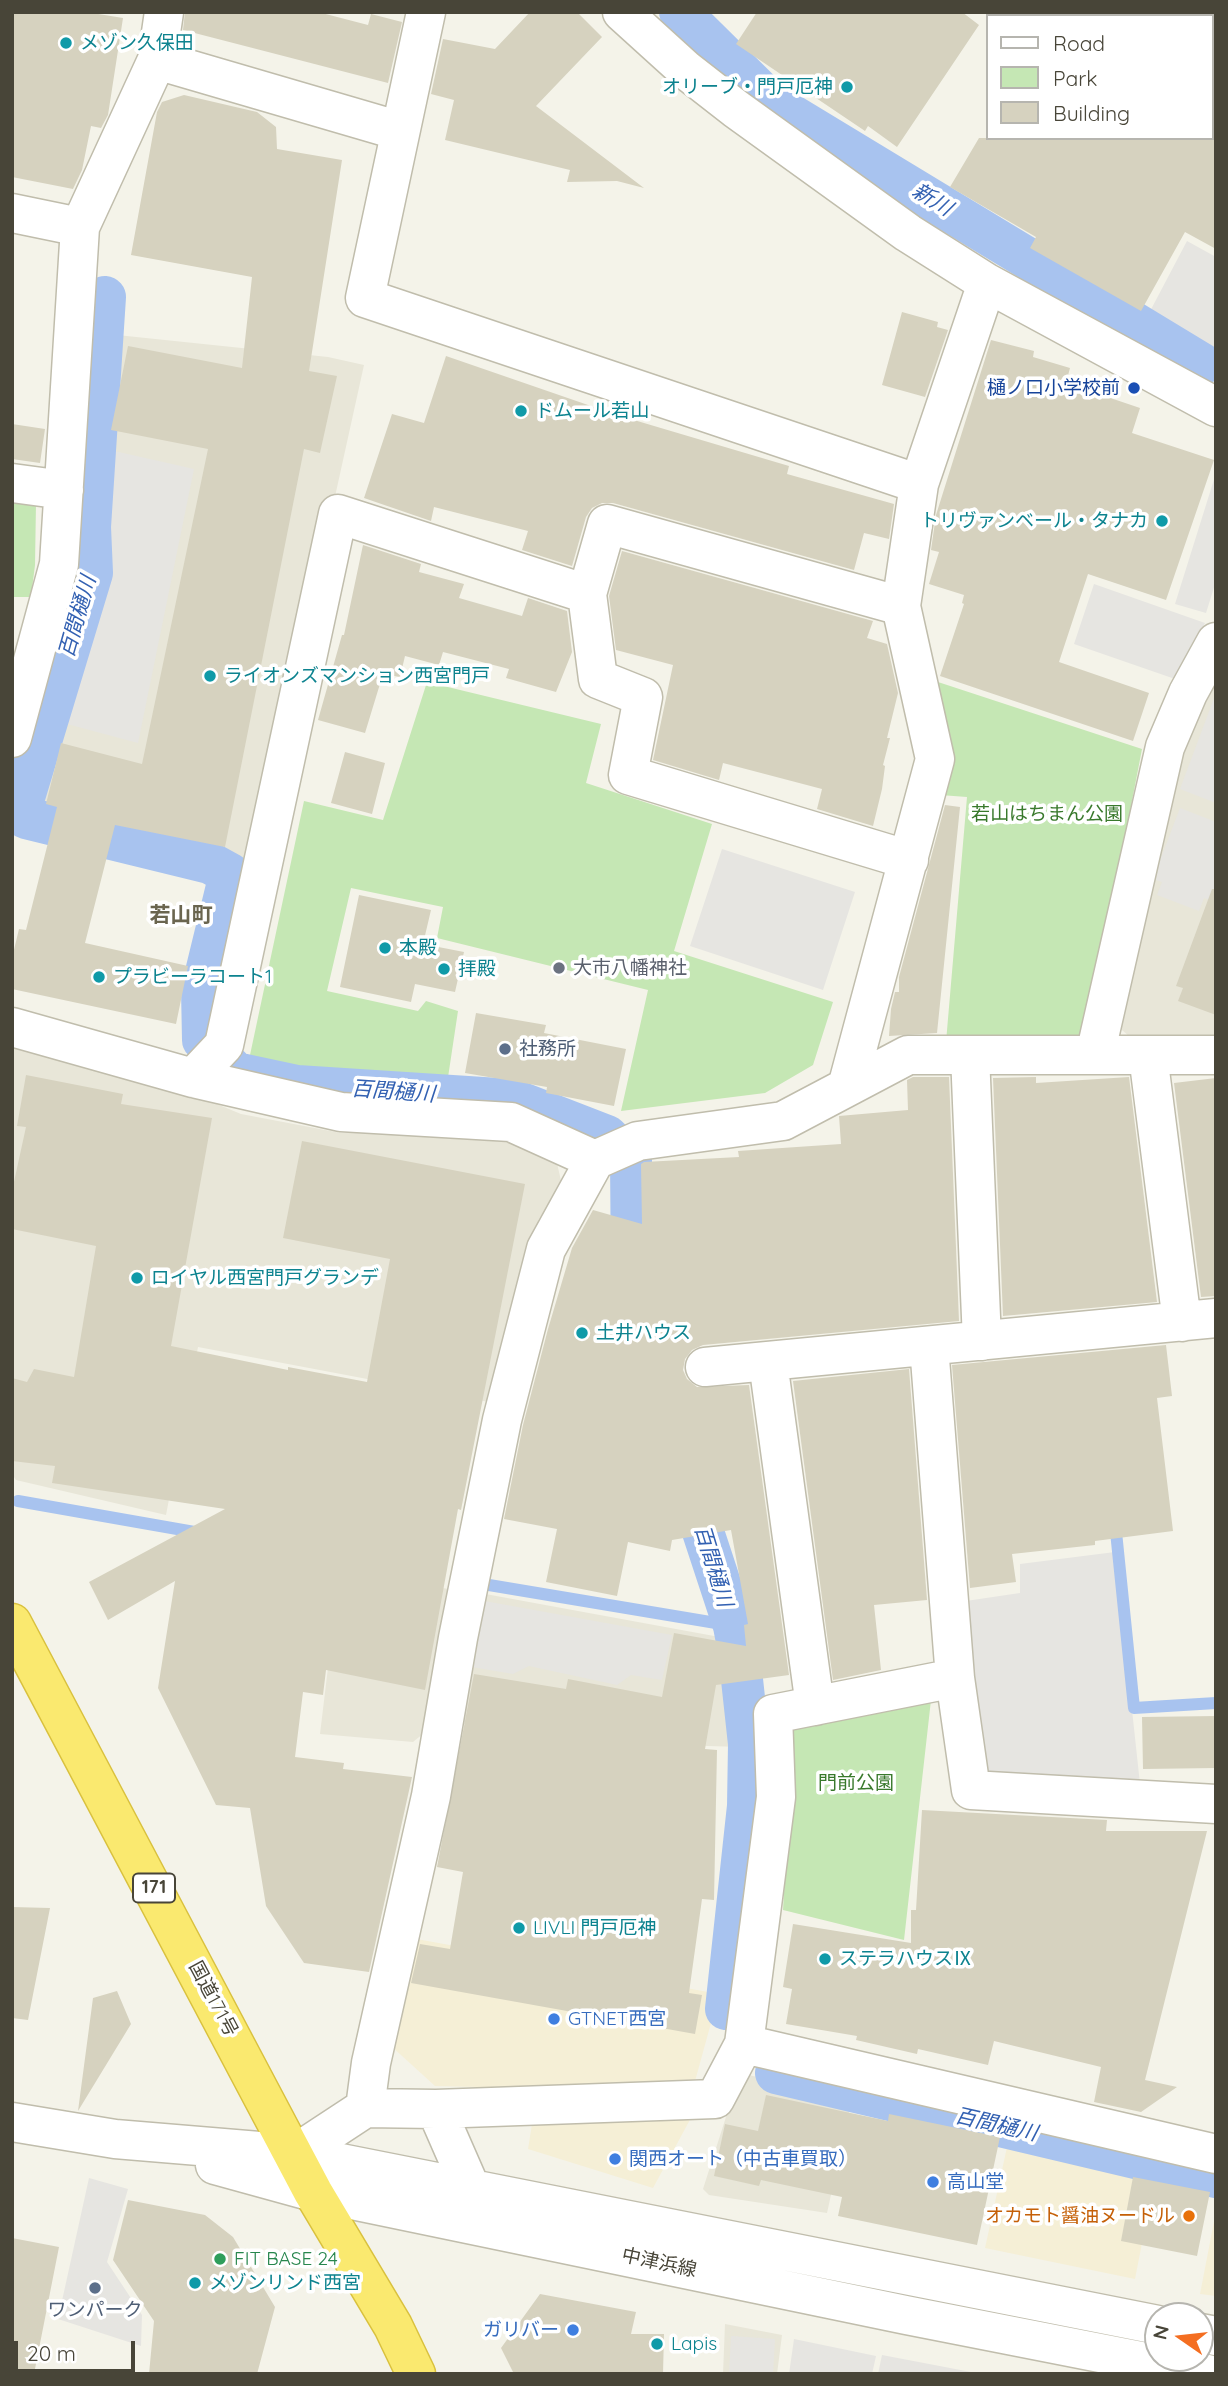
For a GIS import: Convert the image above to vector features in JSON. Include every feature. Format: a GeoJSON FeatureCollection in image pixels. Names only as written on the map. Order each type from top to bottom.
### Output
{"type":"FeatureCollection","features":[{"type":"Feature","properties":{"kind":"highway","name":"国道171号"},"geometry":{"type":"LineString","coordinates":[[12,1623],[313,2192],[393,2326],[416,2374]]}},
{"type":"Feature","properties":{"kind":"street"},"geometry":{"type":"LineString","coordinates":[[12,738],[59,564],[80,227],[158,60],[164,12]]}},
{"type":"Feature","properties":{"kind":"street"},"geometry":{"type":"LineString","coordinates":[[426,12],[365,299],[919,484]]}},
{"type":"Feature","properties":{"kind":"street"},"geometry":{"type":"LineString","coordinates":[[622,12],[685,69],[826,176],[987,283],[1216,407]]}},
{"type":"Feature","properties":{"kind":"street"},"geometry":{"type":"LineString","coordinates":[[158,60],[400,131]]}},
{"type":"Feature","properties":{"kind":"street"},"geometry":{"type":"LineString","coordinates":[[12,213],[80,227]]}},
{"type":"Feature","properties":{"kind":"street"},"geometry":{"type":"LineString","coordinates":[[847,1087],[935,759],[901,606],[919,484],[987,283]]}},
{"type":"Feature","properties":{"kind":"street"},"geometry":{"type":"LineString","coordinates":[[12,483],[64,490]]}},
{"type":"Feature","properties":{"kind":"street"},"geometry":{"type":"LineString","coordinates":[[209,1061],[338,514],[587,594]]}},
{"type":"Feature","properties":{"kind":"street"},"geometry":{"type":"LineString","coordinates":[[901,606],[607,524],[587,594],[598,679],[643,697],[628,775],[909,860]]}},
{"type":"Feature","properties":{"kind":"street"},"geometry":{"type":"LineString","coordinates":[[1095,1055],[1166,747],[1188,693],[1216,642]]}},
{"type":"Feature","properties":{"kind":"street"},"geometry":{"type":"LineString","coordinates":[[12,1027],[209,1061],[341,1112],[511,1122],[609,1153],[783,1121],[908,1055],[1216,1055]]}},
{"type":"Feature","properties":{"kind":"street"},"geometry":{"type":"LineString","coordinates":[[970,1055],[982,1341]]}},
{"type":"Feature","properties":{"kind":"street"},"geometry":{"type":"LineString","coordinates":[[705,1367],[1199,1320],[1148,1055]]}},
{"type":"Feature","properties":{"kind":"street"},"geometry":{"type":"LineString","coordinates":[[365,2108],[371,2063],[431,1796],[458,1639],[502,1420],[546,1249],[609,1153]]}},
{"type":"Feature","properties":{"kind":"street"},"geometry":{"type":"LineString","coordinates":[[929,1346],[955,1678],[971,1790],[1216,1804]]}},
{"type":"Feature","properties":{"kind":"street"},"geometry":{"type":"LineString","coordinates":[[768,1362],[815,1706]]}},
{"type":"Feature","properties":{"kind":"street"},"geometry":{"type":"LineString","coordinates":[[295,2154],[365,2108],[436,2109],[715,2099],[744,2043],[776,1797],[773,1714],[955,1678]]}},
{"type":"Feature","properties":{"kind":"street"},"geometry":{"type":"LineString","coordinates":[[744,2043],[1216,2154]]}},
{"type":"Feature","properties":{"kind":"street"},"geometry":{"type":"LineString","coordinates":[[436,2109],[471,2189]]}},
{"type":"Feature","properties":{"kind":"street","name":"中津浜線"},"geometry":{"type":"LineString","coordinates":[[12,2122],[115,2139],[295,2154],[1144,2322]]}},
{"type":"Feature","properties":{"kind":"street","name":"中津浜線"},"geometry":{"type":"LineString","coordinates":[[115,2139],[313,2192],[906,2315],[1207,2374]]}},
{"type":"Feature","properties":{"kind":"shaded area"},"geometry":{"type":"Polygon","coordinates":[[[1187,241],[1216,257],[1216,354],[1147,317],[1187,241]]]}},
{"type":"Feature","properties":{"kind":"shaded area"},"geometry":{"type":"Polygon","coordinates":[[[117,335],[328,357],[364,365],[254,864],[31,810],[102,570],[101,446],[117,335]]]}},
{"type":"Feature","properties":{"kind":"shaded area"},"geometry":{"type":"Polygon","coordinates":[[[110,450],[194,469],[138,743],[67,724],[110,576],[110,450]]]}},
{"type":"Feature","properties":{"kind":"shaded area"},"geometry":{"type":"Polygon","coordinates":[[[1216,473],[1216,581],[1206,613],[1175,604],[1216,473]]]}},
{"type":"Feature","properties":{"kind":"shaded area"},"geometry":{"type":"Polygon","coordinates":[[[1094,584],[1205,623],[1175,679],[1074,644],[1094,584]]]}},
{"type":"Feature","properties":{"kind":"shaded area"},"geometry":{"type":"Polygon","coordinates":[[[1216,677],[1216,1036],[1130,1037],[1115,1024],[1177,755],[1216,677]]]}},
{"type":"Feature","properties":{"kind":"shaded area"},"geometry":{"type":"Polygon","coordinates":[[[1216,693],[1216,803],[1180,789],[1216,693]]]}},
{"type":"Feature","properties":{"kind":"shaded area"},"geometry":{"type":"Polygon","coordinates":[[[1180,808],[1216,822],[1216,902],[1204,898],[1199,911],[1157,895],[1162,882],[1153,879],[1180,808]]]}},
{"type":"Feature","properties":{"kind":"shaded area"},"geometry":{"type":"Polygon","coordinates":[[[722,849],[855,892],[823,990],[690,946],[722,849]]]}},
{"type":"Feature","properties":{"kind":"shaded area"},"geometry":{"type":"Polygon","coordinates":[[[12,1044],[156,1079],[241,1114],[341,1133],[487,1133],[556,1159],[562,1185],[539,1219],[489,1402],[198,1347],[166,1515],[16,1480],[12,1474],[12,1044]]]}},
{"type":"Feature","properties":{"kind":"shaded area"},"geometry":{"type":"Polygon","coordinates":[[[1115,1552],[1140,1784],[979,1773],[959,1602],[1020,1593],[1020,1564],[1115,1552]]]}},
{"type":"Feature","properties":{"kind":"shaded area"},"geometry":{"type":"Polygon","coordinates":[[[292,1561],[454,1590],[430,1728],[413,1742],[320,1734],[330,1651],[292,1561]]]}},
{"type":"Feature","properties":{"kind":"shaded area"},"geometry":{"type":"Polygon","coordinates":[[[480,1593],[725,1638],[741,1747],[610,1743],[454,1723],[480,1593]]]}},
{"type":"Feature","properties":{"kind":"shaded area"},"geometry":{"type":"Polygon","coordinates":[[[479,1600],[672,1635],[662,1680],[631,1675],[617,1685],[529,1666],[513,1674],[466,1666],[479,1600]]]}},
{"type":"Feature","properties":{"kind":"shaded area","name":"GTNET西宮"},"geometry":{"type":"Polygon","coordinates":[[[411,1938],[719,1994],[692,2092],[435,2086],[390,2045],[411,1938]]]}},
{"type":"Feature","properties":{"kind":"shaded area"},"geometry":{"type":"Polygon","coordinates":[[[740,2073],[852,2099],[827,2213],[709,2195],[703,2189],[740,2073]]]}},
{"type":"Feature","properties":{"kind":"shaded area","name":"関西オート（中古車買取）"},"geometry":{"type":"Polygon","coordinates":[[[692,2116],[653,2188],[528,2149],[533,2118],[692,2116]]]}},
{"type":"Feature","properties":{"kind":"shaded area"},"geometry":{"type":"Polygon","coordinates":[[[1009,2138],[1156,2171],[1135,2279],[985,2248],[1009,2138]]]}},
{"type":"Feature","properties":{"kind":"shaded area","name":"ワンパーク"},"geometry":{"type":"Polygon","coordinates":[[[89,2178],[128,2189],[107,2262],[142,2315],[141,2346],[58,2319],[89,2178]]]}},
{"type":"Feature","properties":{"kind":"shaded area"},"geometry":{"type":"Polygon","coordinates":[[[1216,2211],[1216,2296],[1200,2294],[1216,2211]]]}},
{"type":"Feature","properties":{"kind":"shaded area"},"geometry":{"type":"Polygon","coordinates":[[[725,2324],[782,2335],[777,2374],[723,2374],[725,2324]]]}},
{"type":"Feature","properties":{"kind":"shaded area"},"geometry":{"type":"Polygon","coordinates":[[[731,2336],[775,2339],[773,2374],[729,2374],[731,2336]]]}},
{"type":"Feature","properties":{"kind":"shaded area"},"geometry":{"type":"Polygon","coordinates":[[[794,2339],[876,2356],[872,2374],[789,2374],[794,2339]]]}},
{"type":"Feature","properties":{"kind":"shaded area"},"geometry":{"type":"Polygon","coordinates":[[[882,2355],[971,2372],[971,2374],[878,2374],[882,2355]]]}},
{"type":"Feature","properties":{"kind":"green space"},"geometry":{"type":"Polygon","coordinates":[[[12,500],[36,503],[35,565],[31,597],[12,597],[12,500]]]}},
{"type":"Feature","properties":{"kind":"green space"},"geometry":{"type":"Polygon","coordinates":[[[427,682],[601,724],[586,783],[712,824],[674,951],[833,1002],[813,1065],[765,1093],[621,1111],[648,990],[437,938],[443,907],[351,888],[327,991],[418,1011],[426,1001],[458,1011],[447,1084],[329,1077],[250,1055],[304,801],[383,820],[427,682]]]}},
{"type":"Feature","properties":{"kind":"green space","name":"若山はちまん公園"},"geometry":{"type":"Polygon","coordinates":[[[938,682],[1142,749],[1088,1029],[1071,1044],[946,1042],[967,797],[940,795],[938,682]]]}},
{"type":"Feature","properties":{"kind":"green space","name":"門前公園"},"geometry":{"type":"Polygon","coordinates":[[[931,1700],[904,1940],[783,1910],[794,1720],[931,1700]]]}},
{"type":"Feature","properties":{"kind":"building"},"geometry":{"type":"Polygon","coordinates":[[[12,12],[86,12],[123,18],[108,115],[101,128],[91,126],[82,170],[73,189],[12,177],[12,12]]]}},
{"type":"Feature","properties":{"kind":"building"},"geometry":{"type":"Polygon","coordinates":[[[185,12],[318,12],[368,25],[371,14],[402,22],[388,83],[183,30],[185,12]]]}},
{"type":"Feature","properties":{"kind":"building"},"geometry":{"type":"Polygon","coordinates":[[[530,12],[577,12],[602,37],[536,106],[644,188],[617,181],[567,182],[570,170],[445,140],[454,100],[431,94],[443,39],[495,49],[530,12]]]}},
{"type":"Feature","properties":{"kind":"building","name":"オリーブ・門戸厄神"},"geometry":{"type":"Polygon","coordinates":[[[757,12],[962,12],[979,25],[897,147],[868,126],[865,131],[736,44],[757,12]]]}},
{"type":"Feature","properties":{"kind":"building"},"geometry":{"type":"Polygon","coordinates":[[[184,95],[257,112],[276,127],[277,149],[342,160],[309,371],[337,376],[320,453],[304,449],[225,847],[115,825],[85,943],[188,966],[176,1024],[12,989],[12,958],[19,929],[26,930],[57,807],[46,804],[61,743],[142,764],[208,449],[111,430],[128,346],[242,368],[252,277],[131,255],[157,112],[162,102],[184,95]]]}},
{"type":"Feature","properties":{"kind":"building"},"geometry":{"type":"Polygon","coordinates":[[[979,138],[1216,138],[1216,249],[1185,232],[1141,311],[1030,248],[1036,237],[950,187],[979,138]]]}},
{"type":"Feature","properties":{"kind":"building"},"geometry":{"type":"Polygon","coordinates":[[[902,312],[938,322],[937,327],[948,330],[925,397],[882,385],[902,312]]]}},
{"type":"Feature","properties":{"kind":"building"},"geometry":{"type":"Polygon","coordinates":[[[991,340],[1034,351],[1033,357],[1070,368],[1066,383],[1140,408],[1132,433],[1214,460],[1166,600],[1088,574],[1059,662],[1149,693],[1133,741],[940,676],[964,604],[964,595],[929,584],[939,552],[931,550],[936,515],[991,340]]]}},
{"type":"Feature","properties":{"kind":"building"},"geometry":{"type":"Polygon","coordinates":[[[446,356],[617,415],[789,466],[787,474],[894,504],[889,539],[864,533],[854,570],[613,503],[602,503],[592,508],[586,517],[572,566],[522,550],[528,531],[434,507],[431,521],[364,498],[392,414],[424,423],[446,356]]]}},
{"type":"Feature","properties":{"kind":"building"},"geometry":{"type":"Polygon","coordinates":[[[12,424],[45,429],[40,463],[12,459],[12,424]]]}},
{"type":"Feature","properties":{"kind":"building"},"geometry":{"type":"Polygon","coordinates":[[[363,545],[421,564],[419,572],[464,584],[459,598],[522,616],[528,598],[567,611],[572,652],[556,692],[506,678],[509,669],[443,652],[439,665],[405,656],[400,677],[383,674],[365,733],[318,720],[344,635],[363,545]]]}},
{"type":"Feature","properties":{"kind":"building"},"geometry":{"type":"Polygon","coordinates":[[[622,551],[873,621],[867,638],[887,644],[898,693],[887,738],[890,738],[883,765],[882,789],[873,826],[817,809],[822,789],[723,763],[719,780],[653,760],[673,665],[616,650],[609,596],[622,551]]]}},
{"type":"Feature","properties":{"kind":"building"},"geometry":{"type":"Polygon","coordinates":[[[345,752],[385,763],[372,814],[331,803],[345,752]]]}},
{"type":"Feature","properties":{"kind":"building"},"geometry":{"type":"Polygon","coordinates":[[[945,805],[960,807],[937,1033],[889,1036],[895,992],[899,992],[899,977],[945,805]]]}},
{"type":"Feature","properties":{"kind":"building"},"geometry":{"type":"Polygon","coordinates":[[[1212,889],[1216,889],[1216,1015],[1178,1001],[1183,988],[1176,986],[1212,889]]]}},
{"type":"Feature","properties":{"kind":"building","name":"本殿"},"geometry":{"type":"Polygon","coordinates":[[[359,895],[431,910],[423,944],[464,952],[455,992],[415,984],[411,1002],[340,987],[359,895]]]}},
{"type":"Feature","properties":{"kind":"building"},"geometry":{"type":"Polygon","coordinates":[[[476,1013],[546,1025],[544,1033],[626,1049],[614,1106],[546,1093],[547,1087],[465,1073],[476,1013]]]}},
{"type":"Feature","properties":{"kind":"building"},"geometry":{"type":"Polygon","coordinates":[[[26,1075],[123,1094],[121,1104],[212,1118],[171,1346],[288,1370],[288,1367],[367,1382],[390,1259],[283,1238],[302,1141],[525,1184],[461,1510],[458,1509],[425,1690],[326,1670],[323,1695],[303,1692],[295,1757],[344,1763],[343,1769],[412,1777],[369,1972],[304,1963],[266,1906],[250,1808],[216,1805],[158,1688],[175,1581],[108,1620],[89,1582],[225,1509],[52,1483],[55,1466],[12,1461],[12,1378],[27,1382],[34,1369],[74,1377],[96,1246],[12,1229],[12,1191],[26,1127],[17,1126],[26,1075]]]}},
{"type":"Feature","properties":{"kind":"building"},"geometry":{"type":"Polygon","coordinates":[[[913,1077],[949,1077],[959,1321],[703,1345],[692,1350],[685,1359],[683,1370],[687,1379],[697,1387],[749,1385],[789,1675],[716,1685],[705,1749],[717,1750],[714,1900],[702,1899],[689,1993],[702,1995],[695,2034],[411,1983],[420,1944],[450,1949],[463,1872],[437,1867],[474,1674],[566,1689],[568,1679],[662,1697],[674,1633],[746,1646],[744,1625],[748,1624],[731,1530],[672,1540],[670,1551],[628,1542],[617,1596],[546,1582],[557,1529],[504,1519],[523,1425],[548,1329],[572,1248],[593,1210],[642,1224],[641,1164],[644,1162],[739,1157],[738,1151],[841,1144],[839,1116],[908,1110],[907,1080],[913,1077]]]}},
{"type":"Feature","properties":{"kind":"building"},"geometry":{"type":"Polygon","coordinates":[[[1036,1077],[1036,1083],[1129,1077],[1157,1302],[1003,1316],[993,1078],[1036,1077]]]}},
{"type":"Feature","properties":{"kind":"building"},"geometry":{"type":"Polygon","coordinates":[[[1216,1078],[1216,1296],[1201,1297],[1174,1083],[1216,1078]]]}},
{"type":"Feature","properties":{"kind":"building"},"geometry":{"type":"Polygon","coordinates":[[[1166,1345],[1172,1396],[1157,1398],[1173,1531],[1095,1541],[1095,1545],[1012,1554],[1016,1582],[970,1588],[952,1365],[1166,1345]]]}},
{"type":"Feature","properties":{"kind":"building"},"geometry":{"type":"Polygon","coordinates":[[[909,1369],[927,1600],[874,1605],[881,1670],[833,1680],[793,1381],[909,1369]]]}},
{"type":"Feature","properties":{"kind":"building"},"geometry":{"type":"Polygon","coordinates":[[[1216,1716],[1216,1768],[1143,1769],[1142,1717],[1216,1716]]]}},
{"type":"Feature","properties":{"kind":"building"},"geometry":{"type":"Polygon","coordinates":[[[922,1810],[1107,1820],[1106,1831],[1207,1831],[1145,2080],[1177,2087],[1141,2112],[1094,2102],[1101,2067],[994,2041],[988,2065],[918,2049],[917,2054],[856,2040],[857,2036],[786,2024],[792,1989],[783,1987],[793,1924],[911,1943],[911,1910],[916,1910],[922,1810]]]}},
{"type":"Feature","properties":{"kind":"building"},"geometry":{"type":"Polygon","coordinates":[[[12,1907],[50,1908],[28,2020],[12,2018],[12,1907]]]}},
{"type":"Feature","properties":{"kind":"building"},"geometry":{"type":"Polygon","coordinates":[[[117,1991],[131,2024],[78,2111],[93,1998],[117,1991]]]}},
{"type":"Feature","properties":{"kind":"building"},"geometry":{"type":"Polygon","coordinates":[[[766,2095],[888,2121],[889,2114],[1000,2137],[977,2245],[838,2216],[842,2197],[761,2180],[759,2186],[714,2176],[725,2124],[758,2131],[766,2095]]]}},
{"type":"Feature","properties":{"kind":"building"},"geometry":{"type":"Polygon","coordinates":[[[1133,2177],[1210,2192],[1197,2256],[1121,2241],[1133,2177]]]}},
{"type":"Feature","properties":{"kind":"building","name":"メゾンリンド西宮"},"geometry":{"type":"Polygon","coordinates":[[[128,2200],[205,2215],[233,2237],[275,2307],[257,2374],[149,2374],[154,2321],[113,2260],[128,2200]]]}},
{"type":"Feature","properties":{"kind":"building"},"geometry":{"type":"Polygon","coordinates":[[[12,2238],[59,2247],[34,2374],[12,2374],[12,2238]]]}},
{"type":"Feature","properties":{"kind":"building","name":"ガリバー"},"geometry":{"type":"Polygon","coordinates":[[[540,2294],[636,2312],[631,2334],[664,2334],[663,2374],[514,2374],[501,2348],[540,2294]]]}},
{"type":"Feature","properties":{"kind":"waterway","name":"新川"},"geometry":{"type":"LineString","coordinates":[[680,12],[773,104],[1202,364]]}},
{"type":"Feature","properties":{"kind":"waterway","name":"百間樋川"},"geometry":{"type":"LineString","coordinates":[[105,297],[90,527],[92,573],[22,804],[26,818],[210,863],[230,874],[202,989],[203,1040],[236,1073],[297,1086],[514,1100],[607,1136],[631,1160],[632,1276]]}},
{"type":"Feature","properties":{"kind":"waterway","name":"百間樋川"},"geometry":{"type":"LineString","coordinates":[[686,1480],[734,1626],[749,1744],[748,1806],[726,2009]]}},
{"type":"Feature","properties":{"kind":"waterway"},"geometry":{"type":"LineString","coordinates":[[18,1501],[200,1533]]}},
{"type":"Feature","properties":{"kind":"waterway"},"geometry":{"type":"LineString","coordinates":[[1115,1522],[1134,1708],[1216,1703]]}},
{"type":"Feature","properties":{"kind":"waterway"},"geometry":{"type":"LineString","coordinates":[[483,1584],[734,1626]]}},
{"type":"Feature","properties":{"kind":"waterway","name":"百間樋川"},"geometry":{"type":"LineString","coordinates":[[776,2073],[1216,2177]]}},
{"type":"Feature","properties":{"kind":"place","name":"メゾン久保田"},"geometry":{"type":"Point","coordinates":[66,43]}},
{"type":"Feature","properties":{"kind":"place","name":"オリーブ・門戸厄神"},"geometry":{"type":"Point","coordinates":[847,87]}},
{"type":"Feature","properties":{"kind":"place","name":"樋ノ口小学校前"},"geometry":{"type":"Point","coordinates":[1134,388]}},
{"type":"Feature","properties":{"kind":"place","name":"ドムール若山"},"geometry":{"type":"Point","coordinates":[521,411]}},
{"type":"Feature","properties":{"kind":"place","name":"トリヴァンベール・タナカ"},"geometry":{"type":"Point","coordinates":[1162,521]}},
{"type":"Feature","properties":{"kind":"place","name":"ライオンズマンション西宮門戸"},"geometry":{"type":"Point","coordinates":[210,676]}},
{"type":"Feature","properties":{"kind":"place","name":"本殿"},"geometry":{"type":"Point","coordinates":[385,948]}},
{"type":"Feature","properties":{"kind":"place","name":"大市八幡神社"},"geometry":{"type":"Point","coordinates":[559,968]}},
{"type":"Feature","properties":{"kind":"place","name":"拝殿"},"geometry":{"type":"Point","coordinates":[444,969]}},
{"type":"Feature","properties":{"kind":"place","name":"プラビーラコート1"},"geometry":{"type":"Point","coordinates":[99,977]}},
{"type":"Feature","properties":{"kind":"place","name":"社務所"},"geometry":{"type":"Point","coordinates":[505,1049]}},
{"type":"Feature","properties":{"kind":"place","name":"ロイヤル西宮門戸グランデ"},"geometry":{"type":"Point","coordinates":[137,1278]}},
{"type":"Feature","properties":{"kind":"place","name":"土井ハウス"},"geometry":{"type":"Point","coordinates":[582,1333]}},
{"type":"Feature","properties":{"kind":"place","name":"LIVLI 門戸厄神"},"geometry":{"type":"Point","coordinates":[519,1928]}},
{"type":"Feature","properties":{"kind":"place","name":"ステラハウスⅨ"},"geometry":{"type":"Point","coordinates":[825,1959]}},
{"type":"Feature","properties":{"kind":"place","name":"GTNET西宮"},"geometry":{"type":"Point","coordinates":[554,2019]}},
{"type":"Feature","properties":{"kind":"place","name":"関西オート（中古車買取）"},"geometry":{"type":"Point","coordinates":[615,2159]}},
{"type":"Feature","properties":{"kind":"place","name":"高山堂"},"geometry":{"type":"Point","coordinates":[933,2182]}},
{"type":"Feature","properties":{"kind":"place","name":"オカモト醤油ヌードル"},"geometry":{"type":"Point","coordinates":[1189,2216]}},
{"type":"Feature","properties":{"kind":"place","name":"FIT BASE 24"},"geometry":{"type":"Point","coordinates":[220,2259]}},
{"type":"Feature","properties":{"kind":"place","name":"メゾンリンド西宮"},"geometry":{"type":"Point","coordinates":[195,2283]}},
{"type":"Feature","properties":{"kind":"place","name":"ワンパーク"},"geometry":{"type":"Point","coordinates":[95,2288]}},
{"type":"Feature","properties":{"kind":"place","name":"ガリバー"},"geometry":{"type":"Point","coordinates":[573,2330]}},
{"type":"Feature","properties":{"kind":"place","name":"Lapis"},"geometry":{"type":"Point","coordinates":[657,2344]}},
{"type":"Feature","properties":{"kind":"district","name":"若山町"},"geometry":{"type":"Point","coordinates":[181,916]}}]}
